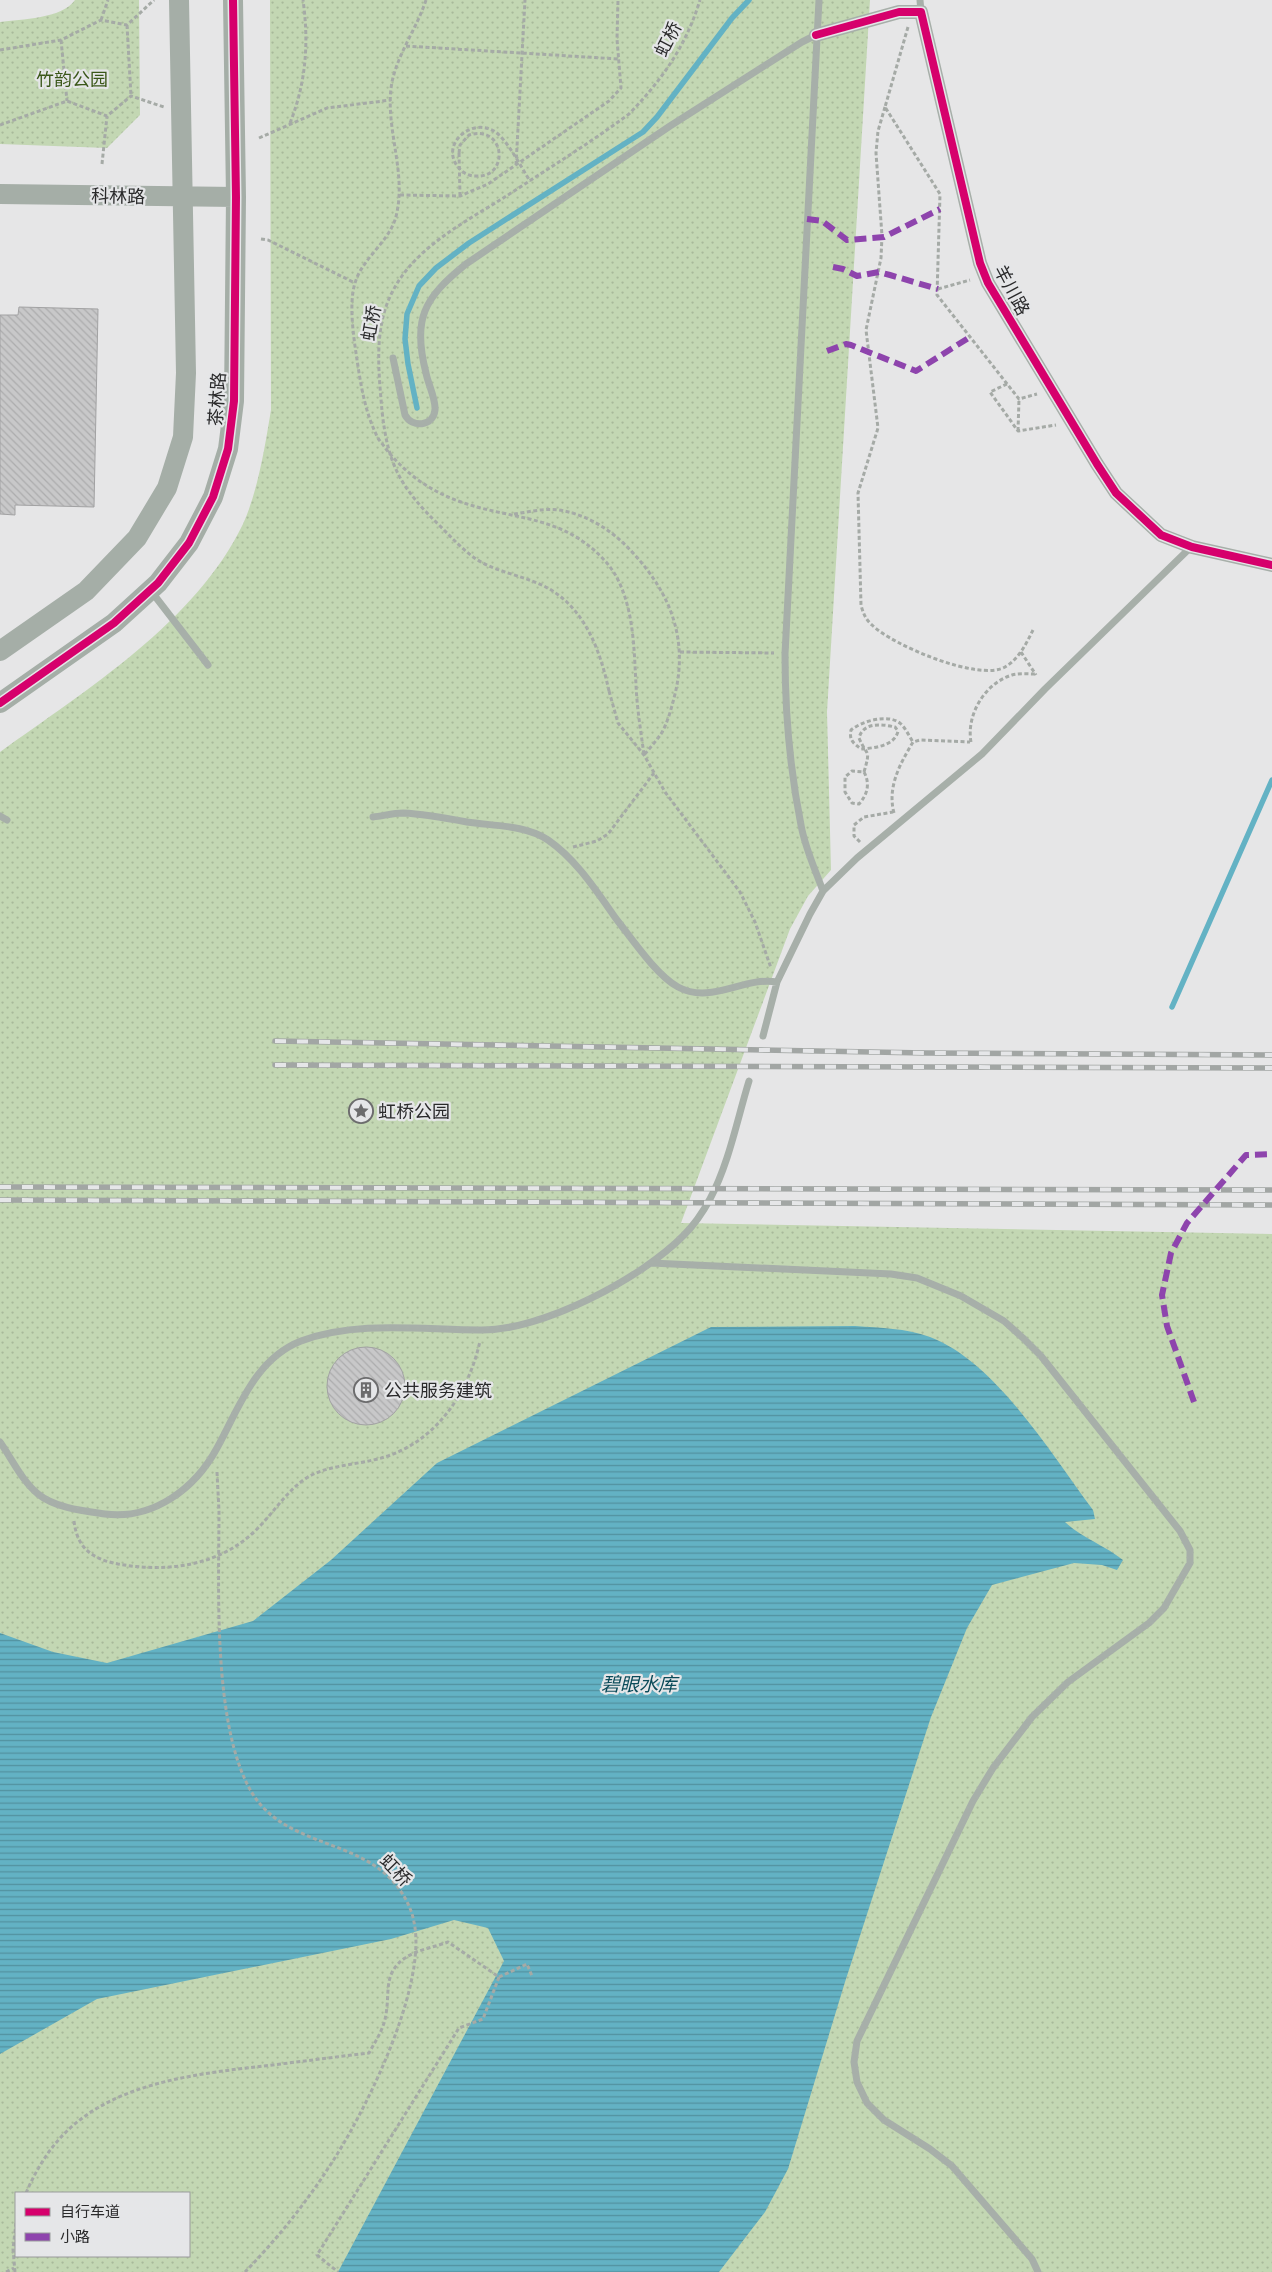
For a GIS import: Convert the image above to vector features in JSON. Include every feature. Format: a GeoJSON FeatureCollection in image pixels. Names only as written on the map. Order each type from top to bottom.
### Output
{"type":"FeatureCollection","features":[{"type":"Feature","properties":{"kind":"street","name":"茶林路"},"geometry":{"type":"LineString","coordinates":[[0,651],[86,591],[136,538],[167,488],[183,437],[186,372],[179,0]]}},
{"type":"Feature","properties":{"kind":"street","name":"茶林路"},"geometry":{"type":"LineString","coordinates":[[0,703],[114,623],[158,584],[189,543],[212,497],[228,449],[234,402],[236,197],[233,0]]}},
{"type":"Feature","properties":{"kind":"street"},"geometry":{"type":"LineString","coordinates":[[816,35],[918,8]]}},
{"type":"Feature","properties":{"kind":"street","name":"羊川路"},"geometry":{"type":"LineString","coordinates":[[918,8],[985,275],[1052,390],[1116,493],[1161,535],[1192,547],[1272,565]]}},
{"type":"Feature","properties":{"kind":"street","name":"科林路"},"geometry":{"type":"LineString","coordinates":[[0,194],[236,197]]}},
{"type":"Feature","properties":{"kind":"lane"},"geometry":{"type":"LineString","coordinates":[[819,0],[785,654],[789,730],[801,826],[808,852],[823,891]]}},
{"type":"Feature","properties":{"kind":"lane"},"geometry":{"type":"LineString","coordinates":[[393,358],[405,415],[408,421],[414,424],[427,422],[433,417],[435,408],[422,358],[421,327],[428,302],[436,290],[466,264],[646,143],[802,42],[816,35]]}},
{"type":"Feature","properties":{"kind":"lane"},"geometry":{"type":"LineString","coordinates":[[762,1036],[777,982],[823,891],[899,822],[982,754],[1045,689],[1192,547]]}},
{"type":"Feature","properties":{"kind":"lane"},"geometry":{"type":"LineString","coordinates":[[151,590],[208,665]]}},
{"type":"Feature","properties":{"kind":"lane"},"geometry":{"type":"LineString","coordinates":[[373,817],[401,813],[435,816],[528,831],[546,838],[578,866],[664,978],[679,988],[695,993],[713,993],[760,980],[777,982]]}},
{"type":"Feature","properties":{"kind":"lane"},"geometry":{"type":"LineString","coordinates":[[0,1442],[27,1482],[40,1495],[73,1508],[114,1515],[132,1514],[150,1510],[171,1500],[192,1482],[216,1451],[238,1407],[268,1362],[284,1349],[316,1336],[365,1329],[483,1330],[529,1324],[549,1317],[622,1281],[651,1263],[684,1235],[698,1218],[710,1198],[720,1175],[749,1081]]}},
{"type":"Feature","properties":{"kind":"lane"},"geometry":{"type":"LineString","coordinates":[[651,1263],[891,1274],[917,1278],[961,1296],[1004,1321],[1041,1356],[1180,1531],[1190,1550],[1188,1567],[1158,1616],[1068,1682],[1032,1717],[993,1768],[973,1801],[857,2041],[854,2062],[857,2082],[867,2103],[884,2120],[930,2148],[952,2166],[1032,2259],[1038,2272]]}},
{"type":"Feature","properties":{"kind":"path"},"geometry":{"type":"LineString","coordinates":[[101,20],[108,0]]}},
{"type":"Feature","properties":{"kind":"path"},"geometry":{"type":"LineString","coordinates":[[127,25],[154,0]]}},
{"type":"Feature","properties":{"kind":"path"},"geometry":{"type":"LineString","coordinates":[[290,123],[302,88],[305,68],[306,36],[303,0]]}},
{"type":"Feature","properties":{"kind":"path"},"geometry":{"type":"LineString","coordinates":[[426,0],[392,80],[391,100],[400,196],[397,214],[390,234],[361,269],[355,283],[353,331],[365,402],[376,436],[397,463],[413,478],[433,490],[462,502],[511,515],[540,520],[564,530],[584,542],[602,558],[616,575],[630,620],[636,656],[639,718],[644,755],[665,792],[740,892],[755,922],[766,958],[777,982]]}},
{"type":"Feature","properties":{"kind":"path"},"geometry":{"type":"LineString","coordinates":[[516,165],[525,0]]}},
{"type":"Feature","properties":{"kind":"path"},"geometry":{"type":"LineString","coordinates":[[400,196],[460,196],[488,184],[609,101],[621,88],[617,39],[618,0]]}},
{"type":"Feature","properties":{"kind":"path"},"geometry":{"type":"LineString","coordinates":[[918,8],[878,131],[876,153],[882,236],[881,258],[866,330],[878,428],[858,493],[860,605],[872,626],[889,637],[914,650],[962,667],[988,670],[1005,667],[1021,652],[1033,630]]}},
{"type":"Feature","properties":{"kind":"path"},"geometry":{"type":"LineString","coordinates":[[0,50],[61,40],[101,20],[127,25]]}},
{"type":"Feature","properties":{"kind":"path"},"geometry":{"type":"LineString","coordinates":[[127,25],[131,96]]}},
{"type":"Feature","properties":{"kind":"path"},"geometry":{"type":"LineString","coordinates":[[61,40],[67,101]]}},
{"type":"Feature","properties":{"kind":"path"},"geometry":{"type":"LineString","coordinates":[[406,46],[619,59]]}},
{"type":"Feature","properties":{"kind":"path"},"geometry":{"type":"LineString","coordinates":[[131,96],[165,107]]}},
{"type":"Feature","properties":{"kind":"path"},"geometry":{"type":"LineString","coordinates":[[102,164],[107,116],[131,96]]}},
{"type":"Feature","properties":{"kind":"path"},"geometry":{"type":"LineString","coordinates":[[259,138],[327,108],[391,100]]}},
{"type":"Feature","properties":{"kind":"path"},"geometry":{"type":"LineString","coordinates":[[0,125],[67,101],[107,116]]}},
{"type":"Feature","properties":{"kind":"path"},"geometry":{"type":"LineString","coordinates":[[885,107],[940,194],[937,295],[1019,399],[1018,431]]}},
{"type":"Feature","properties":{"kind":"path"},"geometry":{"type":"LineString","coordinates":[[460,196],[459,153],[460,145],[469,135],[482,133],[488,135],[498,144],[498,165],[494,170],[481,176],[465,174],[458,168],[453,153],[454,145],[463,132],[470,128],[486,128],[501,137],[530,181]]}},
{"type":"Feature","properties":{"kind":"path"},"geometry":{"type":"LineString","coordinates":[[261,239],[268,240],[355,283]]}},
{"type":"Feature","properties":{"kind":"path"},"geometry":{"type":"LineString","coordinates":[[938,290],[985,275]]}},
{"type":"Feature","properties":{"kind":"path"},"geometry":{"type":"LineString","coordinates":[[1007,384],[990,392],[1018,431]]}},
{"type":"Feature","properties":{"kind":"path"},"geometry":{"type":"LineString","coordinates":[[1019,399],[1052,390]]}},
{"type":"Feature","properties":{"kind":"path"},"geometry":{"type":"LineString","coordinates":[[1018,431],[1072,422]]}},
{"type":"Feature","properties":{"kind":"path"},"geometry":{"type":"LineString","coordinates":[[511,515],[548,509],[561,510],[596,522],[619,538],[648,569],[665,596],[676,628],[680,652],[678,684],[662,733],[644,755]]}},
{"type":"Feature","properties":{"kind":"path"},"geometry":{"type":"LineString","coordinates":[[680,652],[785,654]]}},
{"type":"Feature","properties":{"kind":"path"},"geometry":{"type":"LineString","coordinates":[[1021,652],[1045,689]]}},
{"type":"Feature","properties":{"kind":"path"},"geometry":{"type":"LineString","coordinates":[[970,742],[973,716],[979,701],[986,692],[995,684],[1013,675],[1036,674]]}},
{"type":"Feature","properties":{"kind":"path"},"geometry":{"type":"LineString","coordinates":[[864,772],[852,771],[845,777],[845,792],[852,803],[859,804],[868,783],[864,772],[868,756],[867,748],[859,738],[860,732],[868,727],[882,724],[895,727],[898,731],[894,740],[867,748],[861,749],[852,742],[850,736],[851,730],[857,725],[880,720],[897,722],[903,725],[913,742]]}},
{"type":"Feature","properties":{"kind":"path"},"geometry":{"type":"LineString","coordinates":[[899,822],[893,812],[893,784],[899,766],[913,742],[920,740],[970,742],[982,754]]}},
{"type":"Feature","properties":{"kind":"path"},"geometry":{"type":"LineString","coordinates":[[559,848],[585,845],[597,841],[608,834],[654,773]]}},
{"type":"Feature","properties":{"kind":"path"},"geometry":{"type":"LineString","coordinates":[[867,850],[854,836],[854,825],[864,817],[893,812]]}},
{"type":"Feature","properties":{"kind":"path"},"geometry":{"type":"LineString","coordinates":[[73,1508],[78,1540],[91,1556],[103,1561],[129,1566],[171,1568],[193,1565],[212,1559],[235,1546],[256,1530],[283,1498],[310,1476],[327,1470],[383,1457],[398,1451],[434,1428],[449,1412],[464,1389],[476,1361],[483,1330]]}},
{"type":"Feature","properties":{"kind":"path"},"geometry":{"type":"LineString","coordinates":[[27,2192],[43,2161],[68,2130],[86,2116],[149,2086],[197,2075],[369,2053],[383,2029],[387,2013],[386,1988],[394,1967],[406,1957],[448,1942],[499,1976]]}},
{"type":"Feature","properties":{"kind":"path"},"geometry":{"type":"LineString","coordinates":[[338,2272],[317,2255],[459,2028],[483,2019],[499,1976],[527,1964],[532,1976]]}},
{"type":"Feature","properties":{"kind":"path"},"geometry":{"type":"LineString","coordinates":[[6,2272],[15,2270],[13,2248],[15,2231]]}},
{"type":"Feature","properties":{"kind":"green space","name":"竹韵公园"},"geometry":{"type":"Polygon","coordinates":[[[75,0],[139,0],[140,115],[107,148],[0,144],[0,22],[51,15],[69,6],[75,0]]]}},
{"type":"Feature","properties":{"kind":"green space","name":"虹桥公园"},"geometry":{"type":"Polygon","coordinates":[[[270,0],[870,0],[827,712],[831,870],[808,896],[790,929],[681,1223],[1272,1234],[1272,2272],[0,2272],[0,752],[68,704],[136,652],[168,623],[197,592],[223,559],[243,524],[253,497],[271,410],[270,0]]]}},
{"type":"Feature","properties":{"kind":"water","name":"碧眼水库"},"geometry":{"type":"Polygon","coordinates":[[[855,1326],[902,1330],[930,1337],[954,1349],[977,1367],[1000,1388],[1020,1412],[1093,1510],[1095,1519],[1065,1522],[1079,1533],[1123,1560],[1117,1570],[1102,1565],[1074,1563],[992,1585],[967,1628],[931,1717],[845,1982],[788,2169],[765,2212],[719,2272],[338,2272],[504,1961],[488,1928],[454,1920],[391,1939],[97,1999],[0,2054],[0,1633],[53,1652],[107,1663],[253,1621],[331,1560],[437,1463],[711,1327],[855,1326]]]}},
{"type":"Feature","properties":{"kind":"building"},"geometry":{"type":"Polygon","coordinates":[[[19,307],[98,309],[94,507],[15,505],[15,515],[0,514],[0,315],[18,315],[19,307]]]}},
{"type":"Feature","properties":{"kind":"building","name":"公共服务建筑"},"geometry":{"type":"Polygon","coordinates":[[[366,1347],[381,1350],[398,1364],[402,1371],[405,1386],[402,1401],[388,1418],[381,1422],[366,1425],[351,1422],[334,1408],[330,1401],[327,1386],[330,1371],[344,1354],[351,1350],[366,1347]]]}},
{"type":"Feature","properties":{"kind":"waterway"},"geometry":{"type":"LineString","coordinates":[[417,408],[405,339],[407,314],[419,286],[436,268],[469,243],[643,132],[657,117],[732,18],[749,0]]}},
{"type":"Feature","properties":{"kind":"waterway"},"geometry":{"type":"LineString","coordinates":[[1172,1007],[1272,780]]}},
{"type":"Feature","properties":{"kind":"railway"},"geometry":{"type":"LineString","coordinates":[[275,1041],[926,1053],[1272,1055]]}},
{"type":"Feature","properties":{"kind":"railway"},"geometry":{"type":"LineString","coordinates":[[275,1065],[1272,1068]]}},
{"type":"Feature","properties":{"kind":"railway"},"geometry":{"type":"LineString","coordinates":[[0,1187],[1272,1190]]}},
{"type":"Feature","properties":{"kind":"railway"},"geometry":{"type":"LineString","coordinates":[[0,1200],[1272,1205]]}},
{"type":"Feature","properties":{"kind":"marked path"},"geometry":{"type":"LineString","coordinates":[[807,219],[822,221],[847,240],[884,237],[940,209]]}},
{"type":"Feature","properties":{"kind":"marked path"},"geometry":{"type":"LineString","coordinates":[[833,267],[843,269],[857,276],[879,272],[938,289]]}},
{"type":"Feature","properties":{"kind":"marked path"},"geometry":{"type":"LineString","coordinates":[[827,351],[846,344],[851,345],[916,371],[970,337]]}},
{"type":"Feature","properties":{"kind":"marked path"},"geometry":{"type":"LineString","coordinates":[[1194,1402],[1167,1326],[1162,1295],[1171,1253],[1187,1223],[1246,1155],[1272,1154]]}},
{"type":"Feature","properties":{"kind":"cycle path"},"geometry":{"type":"LineString","coordinates":[[0,703],[114,623],[158,583],[189,543],[213,497],[228,449],[234,401],[236,197],[233,0]]}},
{"type":"Feature","properties":{"kind":"cycle path"},"geometry":{"type":"LineString","coordinates":[[816,35],[899,12],[921,12],[980,263],[988,283],[1097,464],[1116,493],[1161,535],[1192,547],[1272,565]]}},
{"type":"Feature","properties":{"kind":"place","name":"虹桥公园"},"geometry":{"type":"Point","coordinates":[361,1111]}},
{"type":"Feature","properties":{"kind":"place","name":"公共服务建筑"},"geometry":{"type":"Point","coordinates":[366,1390]}}]}
